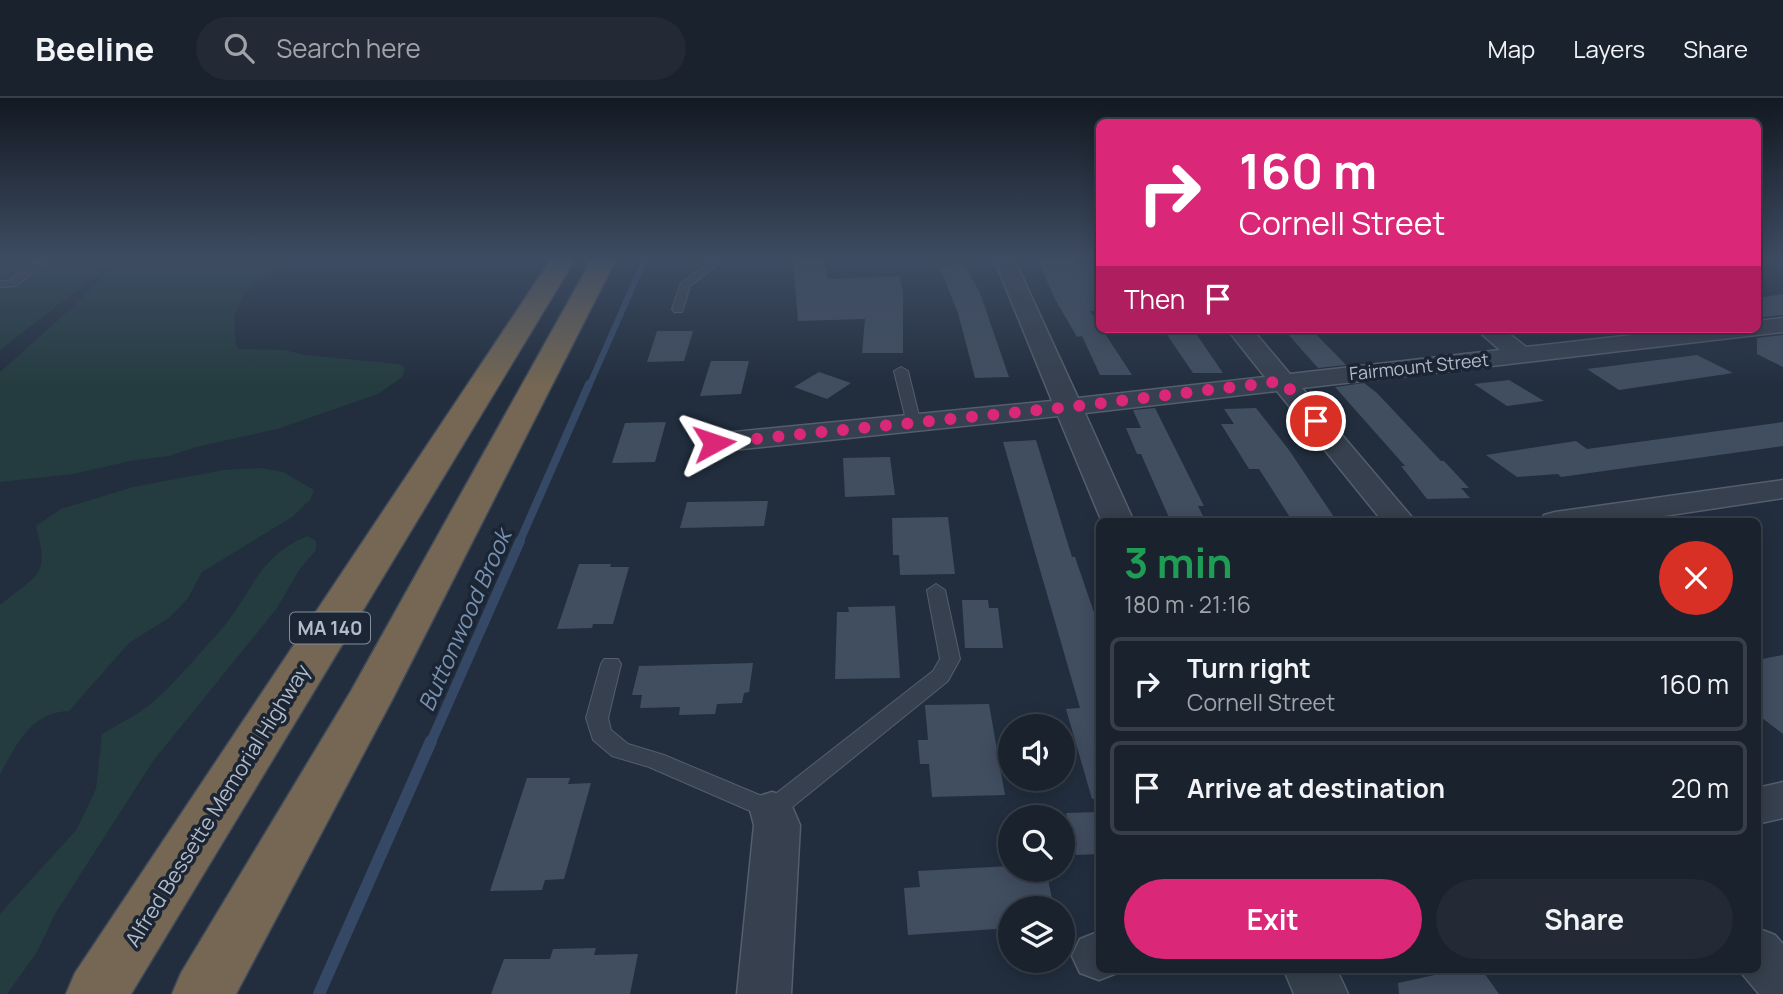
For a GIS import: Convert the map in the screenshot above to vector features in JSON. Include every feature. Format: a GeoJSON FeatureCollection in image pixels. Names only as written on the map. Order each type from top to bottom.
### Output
{"type":"FeatureCollection","features":[{"type":"Feature","properties":{"kind":"highway","name":"Alfred Bessette Memorial Highway"},"geometry":{"type":"LineString","coordinates":[[97,994],[535,303]]}},
{"type":"Feature","properties":{"kind":"highway","name":"MA 140"},"geometry":{"type":"LineString","coordinates":[[203,994],[375,689],[581,303]]}},
{"type":"Feature","properties":{"kind":"street"},"geometry":{"type":"LineString","coordinates":[[1023,303],[1116,518]]}},
{"type":"Feature","properties":{"kind":"street"},"geometry":{"type":"LineString","coordinates":[[1761,328],[1783,326]]}},
{"type":"Feature","properties":{"kind":"street"},"geometry":{"type":"LineString","coordinates":[[1242,333],[1397,518]]}},
{"type":"Feature","properties":{"kind":"street"},"geometry":{"type":"LineString","coordinates":[[1493,333],[1521,355]]}},
{"type":"Feature","properties":{"kind":"street","name":"Fairmount Street"},"geometry":{"type":"LineString","coordinates":[[714,443],[1069,407],[1713,333]]}},
{"type":"Feature","properties":{"kind":"street"},"geometry":{"type":"LineString","coordinates":[[1583,518],[1783,489]]}},
{"type":"Feature","properties":{"kind":"street"},"geometry":{"type":"LineString","coordinates":[[1761,805],[1783,800]]}},
{"type":"Feature","properties":{"kind":"street"},"geometry":{"type":"LineString","coordinates":[[764,994],[777,825],[772,810]]}},
{"type":"Feature","properties":{"kind":"street"},"geometry":{"type":"LineString","coordinates":[[1761,957],[1783,983]]}},
{"type":"Feature","properties":{"kind":"street"},"geometry":{"type":"LineString","coordinates":[[1311,973],[1321,994]]}},
{"type":"Feature","properties":{"kind":"lane"},"geometry":{"type":"LineString","coordinates":[[677,309],[679,303]]}},
{"type":"Feature","properties":{"kind":"lane"},"geometry":{"type":"LineString","coordinates":[[901,372],[914,424]]}},
{"type":"Feature","properties":{"kind":"lane"},"geometry":{"type":"LineString","coordinates":[[611,664],[597,718],[601,734],[620,750],[656,761],[772,810],[941,676],[950,659],[936,590]]}},
{"type":"Feature","properties":{"kind":"green space"},"geometry":{"type":"Polygon","coordinates":[[[0,303],[61,303],[0,350],[0,303]]]}},
{"type":"Feature","properties":{"kind":"green space"},"geometry":{"type":"Polygon","coordinates":[[[77,303],[240,303],[234,316],[236,345],[239,349],[285,350],[304,355],[399,364],[405,368],[402,377],[378,394],[277,429],[196,447],[169,456],[130,461],[73,474],[0,482],[0,372],[77,303]]]}},
{"type":"Feature","properties":{"kind":"green space"},"geometry":{"type":"Polygon","coordinates":[[[260,468],[283,472],[314,490],[310,500],[292,517],[202,572],[188,598],[170,617],[129,643],[69,711],[44,717],[26,732],[0,775],[0,605],[38,573],[42,556],[36,526],[61,509],[133,487],[224,470],[260,468]]]}},
{"type":"Feature","properties":{"kind":"green space"},"geometry":{"type":"Polygon","coordinates":[[[308,536],[316,541],[316,550],[299,570],[277,608],[153,761],[55,914],[37,952],[7,994],[0,994],[0,914],[77,829],[96,789],[102,734],[157,699],[219,632],[266,565],[291,544],[308,536]]]}},
{"type":"Feature","properties":{"kind":"building"},"geometry":{"type":"Polygon","coordinates":[[[796,303],[903,303],[903,353],[862,353],[865,319],[798,321],[796,303]]]}},
{"type":"Feature","properties":{"kind":"building"},"geometry":{"type":"Polygon","coordinates":[[[954,303],[983,303],[1009,377],[975,378],[954,303]]]}},
{"type":"Feature","properties":{"kind":"building"},"geometry":{"type":"Polygon","coordinates":[[[1057,303],[1096,303],[1096,310],[1090,311],[1096,320],[1096,333],[1105,333],[1132,375],[1100,375],[1082,336],[1077,337],[1057,303]]]}},
{"type":"Feature","properties":{"kind":"building"},"geometry":{"type":"Polygon","coordinates":[[[1761,303],[1783,303],[1783,315],[1761,318],[1761,303]]]}},
{"type":"Feature","properties":{"kind":"building"},"geometry":{"type":"Polygon","coordinates":[[[657,331],[693,331],[684,361],[647,362],[657,331]]]}},
{"type":"Feature","properties":{"kind":"building"},"geometry":{"type":"Polygon","coordinates":[[[1166,333],[1196,333],[1223,373],[1193,373],[1166,333]]]}},
{"type":"Feature","properties":{"kind":"building"},"geometry":{"type":"Polygon","coordinates":[[[1287,333],[1315,333],[1346,365],[1318,368],[1287,333]]]}},
{"type":"Feature","properties":{"kind":"building"},"geometry":{"type":"Polygon","coordinates":[[[1783,335],[1783,367],[1757,354],[1757,338],[1783,335]]]}},
{"type":"Feature","properties":{"kind":"building"},"geometry":{"type":"Polygon","coordinates":[[[1697,355],[1733,373],[1619,390],[1587,369],[1697,355]]]}},
{"type":"Feature","properties":{"kind":"building"},"geometry":{"type":"Polygon","coordinates":[[[711,361],[749,361],[741,394],[700,396],[711,361]]]}},
{"type":"Feature","properties":{"kind":"building"},"geometry":{"type":"Polygon","coordinates":[[[819,372],[851,383],[827,399],[794,387],[819,372]]]}},
{"type":"Feature","properties":{"kind":"building"},"geometry":{"type":"Polygon","coordinates":[[[1509,380],[1544,401],[1507,406],[1474,384],[1509,380]]]}},
{"type":"Feature","properties":{"kind":"building"},"geometry":{"type":"Polygon","coordinates":[[[1364,383],[1377,393],[1469,488],[1461,488],[1470,498],[1427,499],[1401,466],[1405,466],[1335,387],[1364,383]]]}},
{"type":"Feature","properties":{"kind":"building"},"geometry":{"type":"Polygon","coordinates":[[[1155,408],[1204,506],[1198,506],[1204,518],[1169,518],[1141,454],[1137,454],[1126,428],[1141,428],[1133,410],[1155,408]]]}},
{"type":"Feature","properties":{"kind":"building"},"geometry":{"type":"Polygon","coordinates":[[[1256,408],[1289,450],[1335,518],[1290,518],[1259,469],[1249,469],[1221,424],[1234,424],[1224,409],[1256,408]]]}},
{"type":"Feature","properties":{"kind":"building"},"geometry":{"type":"Polygon","coordinates":[[[666,422],[655,462],[612,463],[625,423],[666,422]]]}},
{"type":"Feature","properties":{"kind":"building"},"geometry":{"type":"Polygon","coordinates":[[[1783,422],[1783,446],[1561,477],[1558,474],[1517,477],[1486,455],[1576,441],[1587,449],[1783,422]]]}},
{"type":"Feature","properties":{"kind":"building"},"geometry":{"type":"Polygon","coordinates":[[[1036,440],[1072,557],[1075,557],[1096,618],[1096,798],[1092,799],[1075,740],[1075,714],[1067,714],[1066,709],[1080,708],[1003,442],[1036,440]]]}},
{"type":"Feature","properties":{"kind":"building"},"geometry":{"type":"Polygon","coordinates":[[[890,457],[895,495],[845,497],[843,458],[890,457]]]}},
{"type":"Feature","properties":{"kind":"building"},"geometry":{"type":"Polygon","coordinates":[[[768,501],[764,526],[680,528],[687,502],[768,501]]]}},
{"type":"Feature","properties":{"kind":"building"},"geometry":{"type":"Polygon","coordinates":[[[948,517],[955,574],[900,575],[899,555],[893,555],[892,518],[948,517]]]}},
{"type":"Feature","properties":{"kind":"building"},"geometry":{"type":"Polygon","coordinates":[[[579,564],[629,567],[613,624],[593,624],[592,628],[557,629],[579,564]]]}},
{"type":"Feature","properties":{"kind":"building"},"geometry":{"type":"Polygon","coordinates":[[[962,600],[988,600],[989,608],[998,608],[1003,648],[965,648],[962,600]]]}},
{"type":"Feature","properties":{"kind":"building"},"geometry":{"type":"Polygon","coordinates":[[[895,606],[900,678],[835,679],[837,612],[849,612],[848,607],[895,606]]]}},
{"type":"Feature","properties":{"kind":"building"},"geometry":{"type":"Polygon","coordinates":[[[1783,655],[1783,734],[1761,717],[1761,659],[1783,655]]]}},
{"type":"Feature","properties":{"kind":"building"},"geometry":{"type":"Polygon","coordinates":[[[753,663],[749,692],[744,693],[742,703],[717,704],[715,714],[679,715],[680,707],[640,708],[642,695],[632,695],[639,666],[753,663]]]}},
{"type":"Feature","properties":{"kind":"building"},"geometry":{"type":"Polygon","coordinates":[[[989,704],[998,755],[998,791],[1004,791],[1005,795],[932,797],[929,764],[920,764],[918,740],[928,740],[925,705],[989,704]]]}},
{"type":"Feature","properties":{"kind":"building"},"geometry":{"type":"Polygon","coordinates":[[[527,778],[570,778],[568,784],[591,783],[564,879],[545,880],[542,890],[490,891],[527,778]]]}},
{"type":"Feature","properties":{"kind":"building"},"geometry":{"type":"Polygon","coordinates":[[[1096,812],[1096,854],[1076,855],[1075,813],[1096,812]]]}},
{"type":"Feature","properties":{"kind":"building"},"geometry":{"type":"Polygon","coordinates":[[[998,867],[998,882],[1049,882],[1051,896],[998,896],[998,929],[908,935],[904,888],[920,887],[918,871],[998,867]]]}},
{"type":"Feature","properties":{"kind":"building"},"geometry":{"type":"Polygon","coordinates":[[[596,948],[594,955],[638,954],[630,994],[491,994],[504,959],[550,959],[553,949],[596,948]]]}},
{"type":"Feature","properties":{"kind":"building"},"geometry":{"type":"Polygon","coordinates":[[[1484,973],[1499,994],[1399,994],[1398,983],[1439,974],[1484,973]]]}},
{"type":"Feature","properties":{"kind":"waterway","name":"Buttonwood Brook"},"geometry":{"type":"LineString","coordinates":[[589,386],[626,303]]}},
{"type":"Feature","properties":{"kind":"waterway","name":"Buttonwood Brook"},"geometry":{"type":"LineString","coordinates":[[519,543],[589,384]]}},
{"type":"Feature","properties":{"kind":"waterway","name":"Buttonwood Brook"},"geometry":{"type":"LineString","coordinates":[[431,742],[520,541]]}},
{"type":"Feature","properties":{"kind":"waterway","name":"Buttonwood Brook"},"geometry":{"type":"LineString","coordinates":[[319,994],[431,741]]}},
{"type":"Feature","properties":{"kind":"route"},"geometry":{"type":"LineString","coordinates":[[714,443],[1069,407],[1283,381],[1316,421]]}}]}
